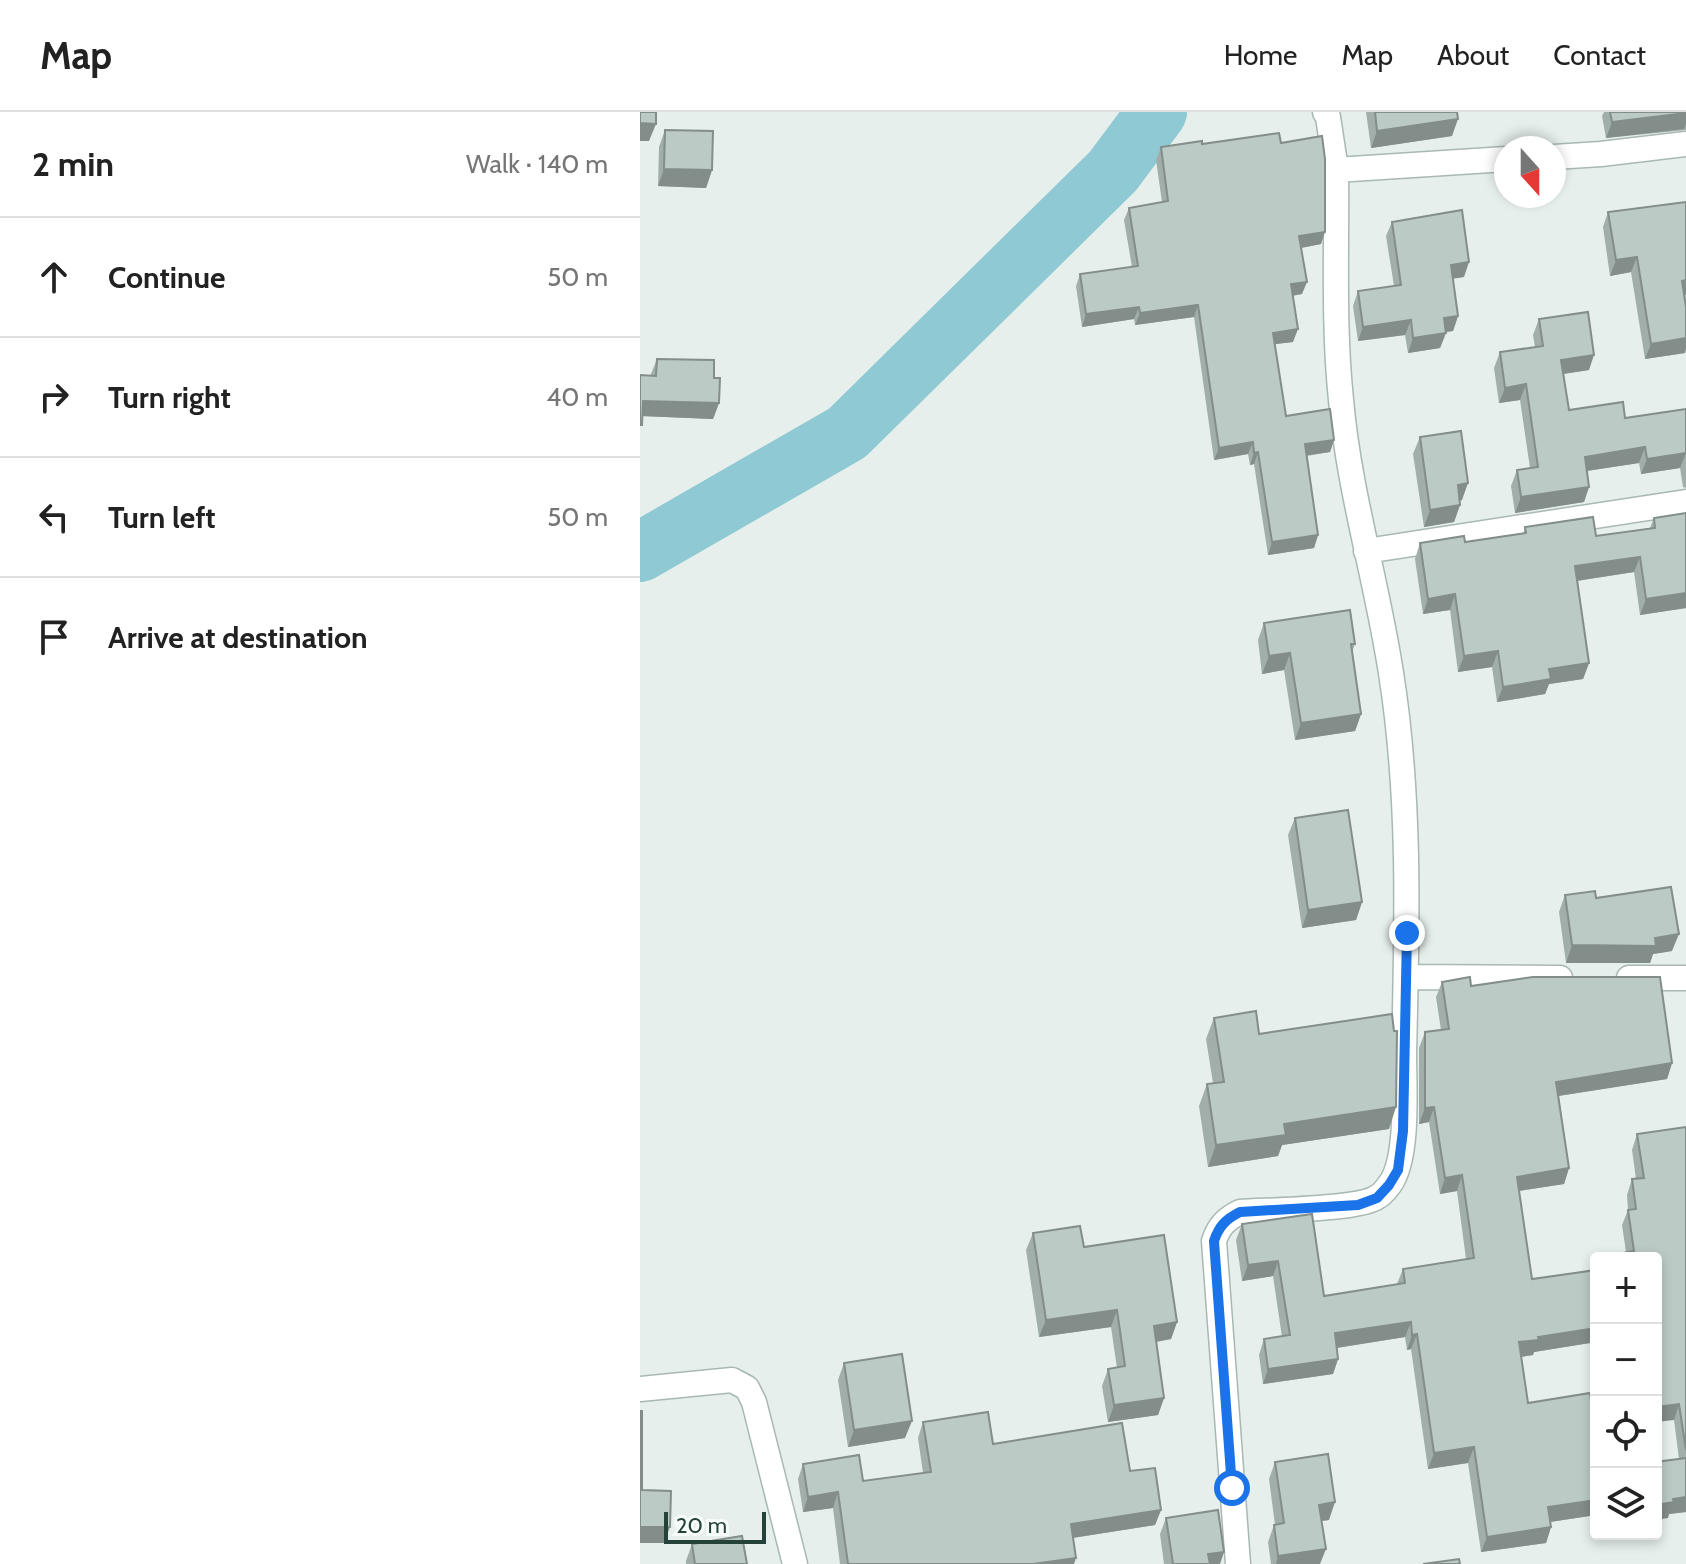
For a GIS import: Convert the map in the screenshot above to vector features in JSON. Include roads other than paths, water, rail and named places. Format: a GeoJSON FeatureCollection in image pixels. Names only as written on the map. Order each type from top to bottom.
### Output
{"type":"FeatureCollection","features":[{"type":"Feature","properties":{"kind":"street"},"geometry":{"type":"LineString","coordinates":[[1238,1564],[1214,1241],[1218,1230],[1227,1218],[1240,1212],[1358,1205],[1377,1198],[1398,1170],[1403,1131],[1407,933],[1403,762],[1391,671],[1351,482],[1340,399],[1336,170],[1325,112]]}},
{"type":"Feature","properties":{"kind":"street"},"geometry":{"type":"LineString","coordinates":[[1566,156],[1686,144]]}},
{"type":"Feature","properties":{"kind":"street"},"geometry":{"type":"LineString","coordinates":[[1336,170],[1494,160]]}},
{"type":"Feature","properties":{"kind":"street"},"geometry":{"type":"LineString","coordinates":[[1366,551],[1686,502]]}},
{"type":"Feature","properties":{"kind":"street"},"geometry":{"type":"LineString","coordinates":[[1406,977],[1577,978]]}},
{"type":"Feature","properties":{"kind":"street"},"geometry":{"type":"LineString","coordinates":[[1608,978],[1686,978]]}},
{"type":"Feature","properties":{"kind":"street"},"geometry":{"type":"LineString","coordinates":[[640,1389],[732,1380],[747,1388],[754,1402],[795,1564]]}},
{"type":"Feature","properties":{"kind":"waterway"},"geometry":{"type":"LineString","coordinates":[[640,552],[847,433],[1113,171],[1157,112]]}}]}
